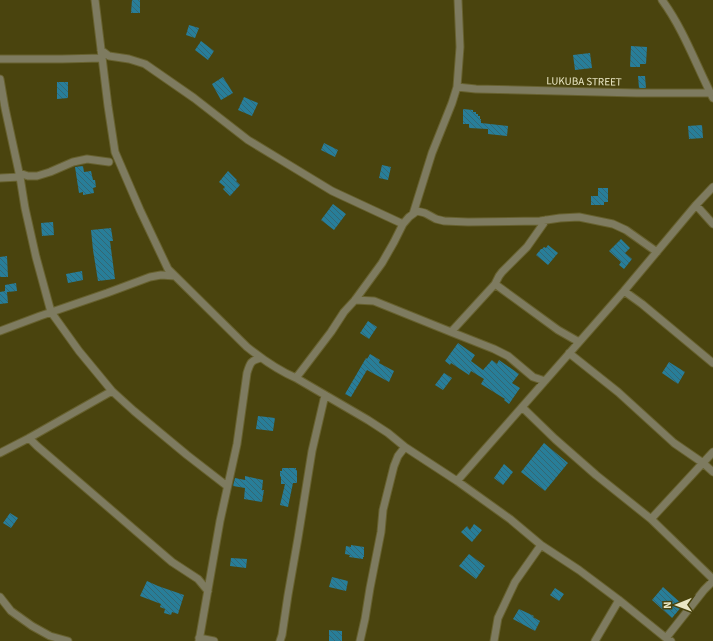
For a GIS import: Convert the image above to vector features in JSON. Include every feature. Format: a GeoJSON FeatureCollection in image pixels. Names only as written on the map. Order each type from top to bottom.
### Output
{"type":"FeatureCollection","features":[{"type":"Feature","properties":{"kind":"street"},"geometry":{"type":"LineString","coordinates":[[95,0],[108,106],[116,152],[140,210],[168,270],[247,348],[287,374],[368,420],[405,447],[457,481],[510,519],[541,545],[619,600],[669,639],[713,580],[650,519],[572,454],[522,407]]}},
{"type":"Feature","properties":{"kind":"street"},"geometry":{"type":"LineString","coordinates":[[413,214],[432,153],[452,103],[457,86],[460,47],[458,0]]}},
{"type":"Feature","properties":{"kind":"street"},"geometry":{"type":"LineString","coordinates":[[662,0],[690,48],[712,96]]}},
{"type":"Feature","properties":{"kind":"street"},"geometry":{"type":"LineString","coordinates":[[101,50],[109,56],[129,59],[145,64],[194,98],[248,140],[332,191],[403,224]]}},
{"type":"Feature","properties":{"kind":"street"},"geometry":{"type":"LineString","coordinates":[[0,59],[102,58]]}},
{"type":"Feature","properties":{"kind":"street"},"geometry":{"type":"LineString","coordinates":[[0,79],[20,175],[25,208],[36,257],[51,312],[112,391],[134,412],[227,486]]}},
{"type":"Feature","properties":{"kind":"street","name":"LUKUBA STREET"},"geometry":{"type":"LineString","coordinates":[[457,86],[476,89],[712,96]]}},
{"type":"Feature","properties":{"kind":"street"},"geometry":{"type":"LineString","coordinates":[[0,178],[20,175],[37,176],[73,162],[87,159],[109,162]]}},
{"type":"Feature","properties":{"kind":"street"},"geometry":{"type":"LineString","coordinates":[[457,481],[713,187]]}},
{"type":"Feature","properties":{"kind":"street"},"geometry":{"type":"LineString","coordinates":[[696,205],[713,224]]}},
{"type":"Feature","properties":{"kind":"street"},"geometry":{"type":"LineString","coordinates":[[296,378],[382,263],[403,224],[417,211],[444,221],[468,222],[540,221],[579,217],[613,224],[626,230],[657,252]]}},
{"type":"Feature","properties":{"kind":"street"},"geometry":{"type":"LineString","coordinates":[[451,332],[495,284],[502,272],[527,247],[546,220]]}},
{"type":"Feature","properties":{"kind":"street"},"geometry":{"type":"LineString","coordinates":[[0,332],[51,312],[150,277],[161,275],[175,276]]}},
{"type":"Feature","properties":{"kind":"street"},"geometry":{"type":"LineString","coordinates":[[495,284],[558,330],[579,342]]}},
{"type":"Feature","properties":{"kind":"street"},"geometry":{"type":"LineString","coordinates":[[624,290],[713,363]]}},
{"type":"Feature","properties":{"kind":"street"},"geometry":{"type":"LineString","coordinates":[[355,300],[374,301],[494,349],[508,356],[533,376],[545,381]]}},
{"type":"Feature","properties":{"kind":"street"},"geometry":{"type":"LineString","coordinates":[[214,641],[199,639],[227,486],[237,444],[250,364],[247,348]]}},
{"type":"Feature","properties":{"kind":"street"},"geometry":{"type":"LineString","coordinates":[[569,353],[618,392],[674,443],[703,463],[713,472]]}},
{"type":"Feature","properties":{"kind":"street"},"geometry":{"type":"LineString","coordinates":[[250,364],[253,360],[261,358]]}},
{"type":"Feature","properties":{"kind":"street"},"geometry":{"type":"LineString","coordinates":[[0,453],[112,391]]}},
{"type":"Feature","properties":{"kind":"street"},"geometry":{"type":"LineString","coordinates":[[280,641],[312,451],[325,395]]}},
{"type":"Feature","properties":{"kind":"street"},"geometry":{"type":"LineString","coordinates":[[29,438],[36,446],[166,557],[198,579],[208,591]]}},
{"type":"Feature","properties":{"kind":"street"},"geometry":{"type":"LineString","coordinates":[[398,441],[398,456]]}},
{"type":"Feature","properties":{"kind":"street"},"geometry":{"type":"LineString","coordinates":[[360,641],[381,532],[383,510],[394,466],[398,456],[405,447]]}},
{"type":"Feature","properties":{"kind":"street"},"geometry":{"type":"LineString","coordinates":[[650,519],[713,452]]}},
{"type":"Feature","properties":{"kind":"street"},"geometry":{"type":"LineString","coordinates":[[494,641],[498,618],[515,582],[541,545]]}},
{"type":"Feature","properties":{"kind":"street"},"geometry":{"type":"LineString","coordinates":[[0,597],[11,611],[32,626],[50,636],[68,641]]}},
{"type":"Feature","properties":{"kind":"street"},"geometry":{"type":"LineString","coordinates":[[594,641],[619,600]]}},
{"type":"Feature","properties":{"kind":"building"},"geometry":{"type":"Polygon","coordinates":[[[132,0],[140,0],[140,13],[131,13],[132,0]]]}},
{"type":"Feature","properties":{"kind":"building"},"geometry":{"type":"Polygon","coordinates":[[[189,25],[199,28],[195,38],[186,35],[189,25]]]}},
{"type":"Feature","properties":{"kind":"building"},"geometry":{"type":"Polygon","coordinates":[[[201,41],[214,51],[208,60],[195,50],[201,41]]]}},
{"type":"Feature","properties":{"kind":"building"},"geometry":{"type":"Polygon","coordinates":[[[631,46],[647,47],[646,64],[640,64],[640,67],[630,67],[631,46]]]}},
{"type":"Feature","properties":{"kind":"building"},"geometry":{"type":"Polygon","coordinates":[[[590,53],[592,68],[575,70],[573,55],[590,53]]]}},
{"type":"Feature","properties":{"kind":"building"},"geometry":{"type":"Polygon","coordinates":[[[638,76],[645,76],[646,88],[639,88],[638,76]]]}},
{"type":"Feature","properties":{"kind":"building"},"geometry":{"type":"Polygon","coordinates":[[[223,77],[233,93],[221,100],[212,84],[223,77]]]}},
{"type":"Feature","properties":{"kind":"building"},"geometry":{"type":"Polygon","coordinates":[[[57,82],[68,82],[68,98],[57,99],[57,82]]]}},
{"type":"Feature","properties":{"kind":"building"},"geometry":{"type":"Polygon","coordinates":[[[244,97],[258,103],[252,116],[238,110],[244,97]]]}},
{"type":"Feature","properties":{"kind":"building"},"geometry":{"type":"Polygon","coordinates":[[[463,109],[473,110],[473,112],[476,112],[478,116],[480,116],[481,123],[508,126],[507,136],[488,134],[488,129],[469,128],[469,124],[463,124],[463,109]]]}},
{"type":"Feature","properties":{"kind":"building"},"geometry":{"type":"Polygon","coordinates":[[[702,125],[703,138],[689,139],[688,126],[702,125]]]}},
{"type":"Feature","properties":{"kind":"building"},"geometry":{"type":"Polygon","coordinates":[[[324,143],[338,150],[335,157],[321,150],[324,143]]]}},
{"type":"Feature","properties":{"kind":"building"},"geometry":{"type":"Polygon","coordinates":[[[382,165],[391,167],[388,180],[379,178],[382,165]]]}},
{"type":"Feature","properties":{"kind":"building"},"geometry":{"type":"Polygon","coordinates":[[[83,166],[84,172],[91,171],[93,180],[95,180],[96,187],[93,188],[94,193],[83,195],[83,192],[79,193],[75,167],[83,166]]]}},
{"type":"Feature","properties":{"kind":"building"},"geometry":{"type":"Polygon","coordinates":[[[228,171],[240,185],[230,196],[223,189],[225,187],[219,182],[228,171]]]}},
{"type":"Feature","properties":{"kind":"building"},"geometry":{"type":"Polygon","coordinates":[[[598,188],[608,188],[608,202],[604,202],[604,205],[591,205],[591,196],[598,196],[598,188]]]}},
{"type":"Feature","properties":{"kind":"building"},"geometry":{"type":"Polygon","coordinates":[[[333,204],[346,214],[334,230],[321,220],[333,204]]]}},
{"type":"Feature","properties":{"kind":"building"},"geometry":{"type":"Polygon","coordinates":[[[53,222],[54,235],[42,236],[41,223],[53,222]]]}},
{"type":"Feature","properties":{"kind":"building"},"geometry":{"type":"Polygon","coordinates":[[[111,228],[113,241],[110,241],[115,279],[98,281],[91,230],[111,228]]]}},
{"type":"Feature","properties":{"kind":"building"},"geometry":{"type":"Polygon","coordinates":[[[621,239],[630,248],[625,253],[632,259],[624,269],[619,265],[621,262],[609,251],[621,239]]]}},
{"type":"Feature","properties":{"kind":"building"},"geometry":{"type":"Polygon","coordinates":[[[548,245],[558,253],[548,265],[536,255],[541,249],[544,247],[546,248],[548,245]]]}},
{"type":"Feature","properties":{"kind":"building"},"geometry":{"type":"Polygon","coordinates":[[[7,256],[8,277],[0,277],[0,257],[7,256]]]}},
{"type":"Feature","properties":{"kind":"building"},"geometry":{"type":"Polygon","coordinates":[[[82,271],[83,280],[68,283],[66,274],[82,271]]]}},
{"type":"Feature","properties":{"kind":"building"},"geometry":{"type":"Polygon","coordinates":[[[16,283],[17,291],[7,292],[8,303],[0,304],[0,292],[5,291],[5,285],[16,283]]]}},
{"type":"Feature","properties":{"kind":"building"},"geometry":{"type":"Polygon","coordinates":[[[368,321],[377,327],[369,339],[360,333],[368,321]]]}},
{"type":"Feature","properties":{"kind":"building"},"geometry":{"type":"Polygon","coordinates":[[[458,343],[475,355],[471,361],[483,370],[492,360],[497,364],[499,360],[519,374],[512,383],[520,388],[509,404],[504,400],[505,399],[481,384],[484,379],[471,371],[469,375],[451,363],[450,365],[445,361],[458,343]]]}},
{"type":"Feature","properties":{"kind":"building"},"geometry":{"type":"Polygon","coordinates":[[[370,354],[380,360],[379,363],[394,371],[389,382],[367,370],[351,397],[345,394],[366,358],[367,359],[370,354]]]}},
{"type":"Feature","properties":{"kind":"building"},"geometry":{"type":"Polygon","coordinates":[[[669,362],[685,372],[678,384],[662,373],[669,362]]]}},
{"type":"Feature","properties":{"kind":"building"},"geometry":{"type":"Polygon","coordinates":[[[444,373],[452,378],[443,390],[435,385],[444,373]]]}},
{"type":"Feature","properties":{"kind":"building"},"geometry":{"type":"Polygon","coordinates":[[[258,416],[275,418],[273,431],[256,429],[258,416]]]}},
{"type":"Feature","properties":{"kind":"building"},"geometry":{"type":"Polygon","coordinates":[[[544,443],[568,463],[545,491],[521,472],[544,443]]]}},
{"type":"Feature","properties":{"kind":"building"},"geometry":{"type":"Polygon","coordinates":[[[504,464],[513,472],[503,485],[494,478],[504,464]]]}},
{"type":"Feature","properties":{"kind":"building"},"geometry":{"type":"Polygon","coordinates":[[[282,468],[296,468],[297,470],[297,483],[293,483],[288,507],[280,505],[285,484],[281,484],[280,471],[282,471],[282,468]]]}},
{"type":"Feature","properties":{"kind":"building"},"geometry":{"type":"Polygon","coordinates":[[[245,476],[263,480],[262,490],[264,490],[262,502],[244,499],[245,488],[233,486],[235,478],[245,480],[245,476]]]}},
{"type":"Feature","properties":{"kind":"building"},"geometry":{"type":"Polygon","coordinates":[[[10,513],[18,518],[11,528],[3,523],[10,513]]]}},
{"type":"Feature","properties":{"kind":"building"},"geometry":{"type":"Polygon","coordinates":[[[474,524],[482,530],[472,542],[461,532],[467,526],[470,530],[474,524]]]}},
{"type":"Feature","properties":{"kind":"building"},"geometry":{"type":"Polygon","coordinates":[[[351,545],[364,547],[363,559],[349,557],[350,555],[345,554],[346,546],[351,547],[351,545]]]}},
{"type":"Feature","properties":{"kind":"building"},"geometry":{"type":"Polygon","coordinates":[[[469,554],[485,566],[476,579],[459,566],[469,554]]]}},
{"type":"Feature","properties":{"kind":"building"},"geometry":{"type":"Polygon","coordinates":[[[231,558],[247,559],[246,568],[230,566],[231,558]]]}},
{"type":"Feature","properties":{"kind":"building"},"geometry":{"type":"Polygon","coordinates":[[[332,577],[348,581],[346,591],[329,587],[332,577]]]}},
{"type":"Feature","properties":{"kind":"building"},"geometry":{"type":"Polygon","coordinates":[[[147,581],[184,595],[178,614],[172,612],[171,615],[164,613],[165,609],[160,607],[161,604],[140,596],[147,581]]]}},
{"type":"Feature","properties":{"kind":"building"},"geometry":{"type":"Polygon","coordinates":[[[663,587],[683,605],[672,618],[652,600],[663,587]]]}},
{"type":"Feature","properties":{"kind":"building"},"geometry":{"type":"Polygon","coordinates":[[[555,588],[564,594],[559,601],[550,595],[555,588]]]}},
{"type":"Feature","properties":{"kind":"building"},"geometry":{"type":"Polygon","coordinates":[[[519,609],[534,616],[533,617],[540,621],[535,631],[513,619],[519,609]]]}},
{"type":"Feature","properties":{"kind":"building"},"geometry":{"type":"Polygon","coordinates":[[[329,630],[342,631],[342,641],[329,641],[329,630]]]}}]}
